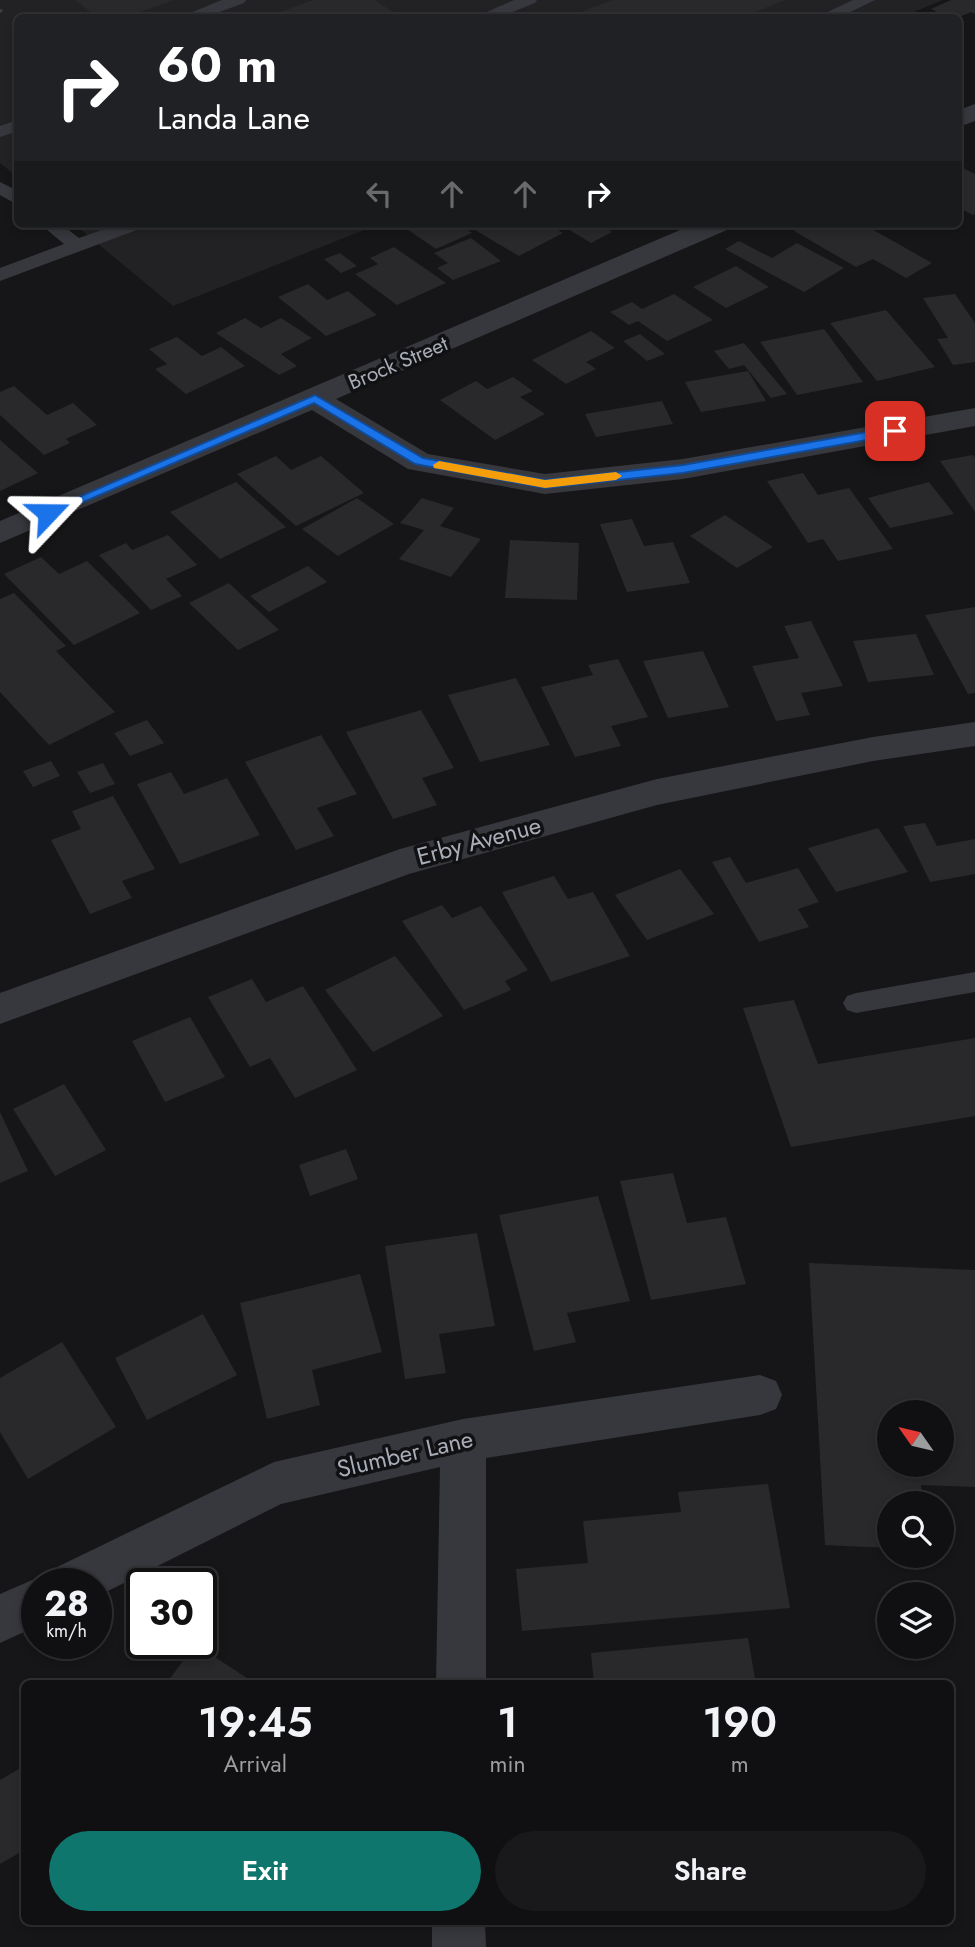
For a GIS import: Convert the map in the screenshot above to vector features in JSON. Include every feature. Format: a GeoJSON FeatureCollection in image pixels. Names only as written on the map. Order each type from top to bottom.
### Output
{"type":"FeatureCollection","features":[{"type":"Feature","properties":{"kind":"street","name":"Brock Street"},"geometry":{"type":"LineString","coordinates":[[0,533],[709,228]]}},
{"type":"Feature","properties":{"kind":"street"},"geometry":{"type":"LineString","coordinates":[[315,399],[419,462],[545,484],[683,469],[975,416]]}},
{"type":"Feature","properties":{"kind":"street","name":"Erby Avenue"},"geometry":{"type":"LineString","coordinates":[[0,1009],[400,863],[657,792],[873,749],[975,734]]}},
{"type":"Feature","properties":{"kind":"street","name":"Slumber Lane"},"geometry":{"type":"LineString","coordinates":[[104,1568],[274,1484],[463,1440],[760,1395]]}},
{"type":"Feature","properties":{"kind":"street"},"geometry":{"type":"LineString","coordinates":[[461,1680],[463,1440]]}},
{"type":"Feature","properties":{"kind":"street"},"geometry":{"type":"LineString","coordinates":[[0,1619],[21,1609]]}},
{"type":"Feature","properties":{"kind":"street"},"geometry":{"type":"LineString","coordinates":[[459,1925],[459,1947]]}},
{"type":"Feature","properties":{"kind":"lane"},"geometry":{"type":"LineString","coordinates":[[198,14],[238,0]]}},
{"type":"Feature","properties":{"kind":"lane"},"geometry":{"type":"LineString","coordinates":[[492,14],[529,0]]}},
{"type":"Feature","properties":{"kind":"lane"},"geometry":{"type":"LineString","coordinates":[[833,14],[867,0]]}},
{"type":"Feature","properties":{"kind":"lane"},"geometry":{"type":"LineString","coordinates":[[54,228],[77,246]]}},
{"type":"Feature","properties":{"kind":"lane"},"geometry":{"type":"LineString","coordinates":[[0,275],[125,228]]}},
{"type":"Feature","properties":{"kind":"lane"},"geometry":{"type":"LineString","coordinates":[[856,1003],[975,982]]}},
{"type":"Feature","properties":{"kind":"path"},"geometry":{"type":"LineString","coordinates":[[0,10],[4,14]]}},
{"type":"Feature","properties":{"kind":"shaded area"},"geometry":{"type":"Polygon","coordinates":[[[0,0],[943,0],[909,14],[14,14],[14,175],[0,163],[0,0]]]}},
{"type":"Feature","properties":{"kind":"shaded area"},"geometry":{"type":"Polygon","coordinates":[[[79,228],[369,228],[173,306],[79,228]]]}},
{"type":"Feature","properties":{"kind":"building"},"geometry":{"type":"Polygon","coordinates":[[[75,0],[174,0],[135,14],[93,14],[75,0]]]}},
{"type":"Feature","properties":{"kind":"building"},"geometry":{"type":"Polygon","coordinates":[[[313,0],[375,0],[396,14],[274,14],[313,0]]]}},
{"type":"Feature","properties":{"kind":"building"},"geometry":{"type":"Polygon","coordinates":[[[612,0],[785,0],[750,14],[576,14],[612,0]]]}},
{"type":"Feature","properties":{"kind":"building"},"geometry":{"type":"Polygon","coordinates":[[[951,0],[975,0],[975,14],[940,14],[931,9],[951,0]]]}},
{"type":"Feature","properties":{"kind":"building"},"geometry":{"type":"Polygon","coordinates":[[[962,168],[975,174],[973,215],[962,210],[962,168]]]}},
{"type":"Feature","properties":{"kind":"building"},"geometry":{"type":"Polygon","coordinates":[[[405,228],[465,228],[472,233],[436,249],[405,228]]]}},
{"type":"Feature","properties":{"kind":"building"},"geometry":{"type":"Polygon","coordinates":[[[472,228],[555,228],[563,233],[519,256],[472,228]]]}},
{"type":"Feature","properties":{"kind":"building"},"geometry":{"type":"Polygon","coordinates":[[[567,228],[605,228],[612,232],[591,243],[567,228]]]}},
{"type":"Feature","properties":{"kind":"building"},"geometry":{"type":"Polygon","coordinates":[[[800,228],[870,228],[932,263],[906,278],[873,259],[856,267],[794,231],[800,228]]]}},
{"type":"Feature","properties":{"kind":"building"},"geometry":{"type":"Polygon","coordinates":[[[471,238],[501,261],[453,280],[437,268],[448,263],[434,253],[471,238]]]}},
{"type":"Feature","properties":{"kind":"building"},"geometry":{"type":"Polygon","coordinates":[[[739,241],[772,258],[797,243],[844,268],[804,292],[725,249],[739,241]]]}},
{"type":"Feature","properties":{"kind":"building"},"geometry":{"type":"Polygon","coordinates":[[[394,247],[446,283],[397,305],[355,274],[378,264],[370,258],[394,247]]]}},
{"type":"Feature","properties":{"kind":"building"},"geometry":{"type":"Polygon","coordinates":[[[340,253],[357,266],[341,273],[324,259],[340,253]]]}},
{"type":"Feature","properties":{"kind":"building"},"geometry":{"type":"Polygon","coordinates":[[[736,266],[769,287],[726,308],[693,287],[736,266]]]}},
{"type":"Feature","properties":{"kind":"building"},"geometry":{"type":"Polygon","coordinates":[[[308,284],[327,300],[348,291],[377,315],[326,336],[278,297],[308,284]]]}},
{"type":"Feature","properties":{"kind":"building"},"geometry":{"type":"Polygon","coordinates":[[[674,294],[713,320],[667,341],[638,321],[629,325],[610,312],[632,302],[642,309],[674,294]]]}},
{"type":"Feature","properties":{"kind":"building"},"geometry":{"type":"Polygon","coordinates":[[[955,294],[975,323],[975,362],[953,365],[937,339],[948,338],[923,298],[955,294]]]}},
{"type":"Feature","properties":{"kind":"building"},"geometry":{"type":"Polygon","coordinates":[[[886,310],[935,367],[877,381],[830,323],[886,310]]]}},
{"type":"Feature","properties":{"kind":"building"},"geometry":{"type":"Polygon","coordinates":[[[245,318],[261,328],[281,318],[312,338],[281,354],[297,366],[279,375],[216,333],[245,318]]]}},
{"type":"Feature","properties":{"kind":"building"},"geometry":{"type":"Polygon","coordinates":[[[824,329],[863,382],[797,395],[760,342],[824,329]]]}},
{"type":"Feature","properties":{"kind":"building"},"geometry":{"type":"Polygon","coordinates":[[[591,331],[615,348],[586,362],[596,369],[566,384],[532,360],[591,331]]]}},
{"type":"Feature","properties":{"kind":"building"},"geometry":{"type":"Polygon","coordinates":[[[640,334],[665,354],[647,361],[623,341],[640,334]]]}},
{"type":"Feature","properties":{"kind":"building"},"geometry":{"type":"Polygon","coordinates":[[[177,337],[202,356],[221,347],[245,366],[186,394],[155,369],[167,364],[149,349],[177,337]]]}},
{"type":"Feature","properties":{"kind":"building"},"geometry":{"type":"Polygon","coordinates":[[[744,343],[787,394],[771,398],[744,365],[729,369],[714,351],[744,343]]]}},
{"type":"Feature","properties":{"kind":"building"},"geometry":{"type":"Polygon","coordinates":[[[748,371],[766,401],[701,412],[685,382],[748,371]]]}},
{"type":"Feature","properties":{"kind":"building"},"geometry":{"type":"Polygon","coordinates":[[[513,377],[533,391],[520,397],[545,414],[495,440],[440,400],[476,381],[487,389],[513,377]]]}},
{"type":"Feature","properties":{"kind":"building"},"geometry":{"type":"Polygon","coordinates":[[[14,386],[47,415],[73,403],[97,425],[66,439],[70,443],[44,455],[0,415],[0,392],[14,386]]]}},
{"type":"Feature","properties":{"kind":"building"},"geometry":{"type":"Polygon","coordinates":[[[662,401],[673,424],[596,437],[585,414],[662,401]]]}},
{"type":"Feature","properties":{"kind":"building"},"geometry":{"type":"Polygon","coordinates":[[[0,440],[38,473],[0,491],[0,440]]]}},
{"type":"Feature","properties":{"kind":"building"},"geometry":{"type":"Polygon","coordinates":[[[973,455],[975,458],[975,512],[940,461],[973,455]]]}},
{"type":"Feature","properties":{"kind":"building"},"geometry":{"type":"Polygon","coordinates":[[[276,456],[291,470],[321,456],[364,493],[296,526],[237,474],[276,456]]]}},
{"type":"Feature","properties":{"kind":"building"},"geometry":{"type":"Polygon","coordinates":[[[803,473],[818,495],[849,488],[893,549],[838,561],[823,539],[808,543],[767,481],[803,473]]]}},
{"type":"Feature","properties":{"kind":"building"},"geometry":{"type":"Polygon","coordinates":[[[236,482],[286,527],[220,559],[170,512],[236,482]]]}},
{"type":"Feature","properties":{"kind":"building"},"geometry":{"type":"Polygon","coordinates":[[[929,482],[954,514],[890,528],[868,498],[929,482]]]}},
{"type":"Feature","properties":{"kind":"building"},"geometry":{"type":"Polygon","coordinates":[[[357,498],[394,524],[338,556],[302,529],[357,498]]]}},
{"type":"Feature","properties":{"kind":"building"},"geometry":{"type":"Polygon","coordinates":[[[422,498],[454,508],[440,526],[481,539],[451,577],[399,559],[424,530],[400,523],[422,498]]]}},
{"type":"Feature","properties":{"kind":"building"},"geometry":{"type":"Polygon","coordinates":[[[725,515],[773,547],[737,568],[690,536],[725,515]]]}},
{"type":"Feature","properties":{"kind":"building"},"geometry":{"type":"Polygon","coordinates":[[[632,519],[644,546],[673,542],[690,583],[627,592],[600,524],[632,519]]]}},
{"type":"Feature","properties":{"kind":"building"},"geometry":{"type":"Polygon","coordinates":[[[168,535],[197,565],[166,579],[182,596],[151,610],[99,555],[126,543],[132,550],[168,535]]]}},
{"type":"Feature","properties":{"kind":"building"},"geometry":{"type":"Polygon","coordinates":[[[510,540],[579,543],[577,600],[505,598],[510,540]]]}},
{"type":"Feature","properties":{"kind":"building"},"geometry":{"type":"Polygon","coordinates":[[[41,557],[59,574],[87,561],[140,613],[74,645],[4,574],[41,557]]]}},
{"type":"Feature","properties":{"kind":"building"},"geometry":{"type":"Polygon","coordinates":[[[308,566],[327,582],[269,612],[250,596],[308,566]]]}},
{"type":"Feature","properties":{"kind":"building"},"geometry":{"type":"Polygon","coordinates":[[[229,583],[279,630],[238,650],[189,603],[229,583]]]}},
{"type":"Feature","properties":{"kind":"building"},"geometry":{"type":"Polygon","coordinates":[[[14,593],[66,646],[56,651],[115,712],[49,745],[0,692],[0,599],[14,593]]]}},
{"type":"Feature","properties":{"kind":"building"},"geometry":{"type":"Polygon","coordinates":[[[975,607],[975,693],[968,694],[925,615],[975,607]]]}},
{"type":"Feature","properties":{"kind":"building"},"geometry":{"type":"Polygon","coordinates":[[[811,621],[843,686],[801,693],[810,715],[776,721],[752,666],[799,658],[784,626],[811,621]]]}},
{"type":"Feature","properties":{"kind":"building"},"geometry":{"type":"Polygon","coordinates":[[[916,634],[934,675],[868,682],[853,641],[916,634]]]}},
{"type":"Feature","properties":{"kind":"building"},"geometry":{"type":"Polygon","coordinates":[[[703,651],[729,707],[668,718],[643,661],[703,651]]]}},
{"type":"Feature","properties":{"kind":"building"},"geometry":{"type":"Polygon","coordinates":[[[618,659],[648,717],[611,726],[621,746],[575,757],[541,687],[593,675],[588,665],[618,659]]]}},
{"type":"Feature","properties":{"kind":"building"},"geometry":{"type":"Polygon","coordinates":[[[516,678],[550,745],[480,762],[448,695],[516,678]]]}},
{"type":"Feature","properties":{"kind":"building"},"geometry":{"type":"Polygon","coordinates":[[[421,710],[454,768],[422,778],[437,805],[393,819],[346,732],[421,710]]]}},
{"type":"Feature","properties":{"kind":"building"},"geometry":{"type":"Polygon","coordinates":[[[147,720],[164,743],[130,756],[114,733],[147,720]]]}},
{"type":"Feature","properties":{"kind":"building"},"geometry":{"type":"Polygon","coordinates":[[[321,735],[357,794],[317,808],[334,836],[296,850],[245,762],[321,735]]]}},
{"type":"Feature","properties":{"kind":"building"},"geometry":{"type":"Polygon","coordinates":[[[51,761],[60,776],[33,787],[23,771],[51,761]]]}},
{"type":"Feature","properties":{"kind":"building"},"geometry":{"type":"Polygon","coordinates":[[[103,763],[115,784],[90,793],[77,772],[103,763]]]}},
{"type":"Feature","properties":{"kind":"building"},"geometry":{"type":"Polygon","coordinates":[[[171,772],[184,794],[227,778],[260,835],[180,864],[137,784],[171,772]]]}},
{"type":"Feature","properties":{"kind":"building"},"geometry":{"type":"Polygon","coordinates":[[[113,796],[155,869],[122,881],[132,898],[90,914],[51,840],[81,829],[72,811],[113,796]]]}},
{"type":"Feature","properties":{"kind":"building"},"geometry":{"type":"Polygon","coordinates":[[[925,823],[937,846],[975,839],[975,874],[930,882],[903,826],[925,823]]]}},
{"type":"Feature","properties":{"kind":"building"},"geometry":{"type":"Polygon","coordinates":[[[878,828],[908,872],[836,892],[808,848],[878,828]]]}},
{"type":"Feature","properties":{"kind":"building"},"geometry":{"type":"Polygon","coordinates":[[[730,857],[746,883],[798,868],[819,902],[798,909],[809,927],[759,942],[712,862],[730,857]]]}},
{"type":"Feature","properties":{"kind":"building"},"geometry":{"type":"Polygon","coordinates":[[[680,869],[714,914],[647,940],[615,895],[680,869]]]}},
{"type":"Feature","properties":{"kind":"building"},"geometry":{"type":"Polygon","coordinates":[[[554,876],[568,899],[593,892],[630,956],[551,982],[502,892],[554,876]]]}},
{"type":"Feature","properties":{"kind":"building"},"geometry":{"type":"Polygon","coordinates":[[[442,905],[452,918],[481,906],[528,970],[505,981],[511,990],[464,1010],[402,921],[442,905]]]}},
{"type":"Feature","properties":{"kind":"building"},"geometry":{"type":"Polygon","coordinates":[[[395,956],[443,1016],[373,1052],[325,990],[395,956]]]}},
{"type":"Feature","properties":{"kind":"building"},"geometry":{"type":"Polygon","coordinates":[[[252,979],[266,1002],[303,986],[357,1070],[295,1098],[270,1058],[250,1067],[208,997],[252,979]]]}},
{"type":"Feature","properties":{"kind":"building"},"geometry":{"type":"Polygon","coordinates":[[[794,1000],[818,1064],[975,1038],[975,1116],[791,1147],[743,1008],[794,1000]]]}},
{"type":"Feature","properties":{"kind":"building"},"geometry":{"type":"Polygon","coordinates":[[[190,1017],[225,1077],[165,1102],[132,1041],[190,1017]]]}},
{"type":"Feature","properties":{"kind":"building"},"geometry":{"type":"Polygon","coordinates":[[[64,1084],[106,1150],[55,1176],[13,1109],[64,1084]]]}},
{"type":"Feature","properties":{"kind":"building"},"geometry":{"type":"Polygon","coordinates":[[[0,1112],[28,1171],[0,1183],[0,1112]]]}},
{"type":"Feature","properties":{"kind":"building"},"geometry":{"type":"Polygon","coordinates":[[[346,1149],[358,1179],[310,1196],[299,1165],[346,1149]]]}},
{"type":"Feature","properties":{"kind":"building"},"geometry":{"type":"Polygon","coordinates":[[[673,1173],[687,1223],[726,1217],[746,1284],[651,1300],[620,1181],[673,1173]]]}},
{"type":"Feature","properties":{"kind":"building"},"geometry":{"type":"Polygon","coordinates":[[[598,1196],[630,1301],[567,1313],[576,1342],[534,1351],[499,1215],[598,1196]]]}},
{"type":"Feature","properties":{"kind":"building"},"geometry":{"type":"Polygon","coordinates":[[[477,1233],[495,1326],[439,1334],[446,1373],[405,1379],[385,1246],[477,1233]]]}},
{"type":"Feature","properties":{"kind":"building"},"geometry":{"type":"Polygon","coordinates":[[[809,1263],[975,1270],[975,1487],[921,1485],[922,1491],[877,1491],[877,1547],[825,1545],[809,1263]]]}},
{"type":"Feature","properties":{"kind":"building"},"geometry":{"type":"Polygon","coordinates":[[[360,1274],[382,1352],[312,1370],[320,1405],[267,1419],[240,1303],[360,1274]]]}},
{"type":"Feature","properties":{"kind":"building"},"geometry":{"type":"Polygon","coordinates":[[[203,1314],[237,1375],[147,1420],[115,1358],[203,1314]]]}},
{"type":"Feature","properties":{"kind":"building"},"geometry":{"type":"Polygon","coordinates":[[[62,1342],[116,1427],[28,1479],[0,1432],[0,1378],[62,1342]]]}},
{"type":"Feature","properties":{"kind":"building"},"geometry":{"type":"Polygon","coordinates":[[[768,1484],[790,1608],[522,1631],[516,1569],[588,1563],[583,1521],[681,1512],[678,1492],[768,1484]]]}},
{"type":"Feature","properties":{"kind":"building"},"geometry":{"type":"Polygon","coordinates":[[[748,1638],[755,1680],[594,1680],[591,1653],[748,1638]]]}},
{"type":"Feature","properties":{"kind":"building"},"geometry":{"type":"Polygon","coordinates":[[[217,1658],[250,1680],[169,1680],[184,1659],[217,1658]]]}},
{"type":"Feature","properties":{"kind":"building"},"geometry":{"type":"Polygon","coordinates":[[[21,1768],[21,1852],[0,1864],[0,1780],[21,1768]]]}},
{"type":"Feature","properties":{"kind":"slow traffic"},"geometry":{"type":"LineString","coordinates":[[439,465],[545,484],[616,476]]}},
{"type":"Feature","properties":{"kind":"route"},"geometry":{"type":"LineString","coordinates":[[48,513],[315,399],[419,462],[545,484],[683,469],[895,431]]}}]}
